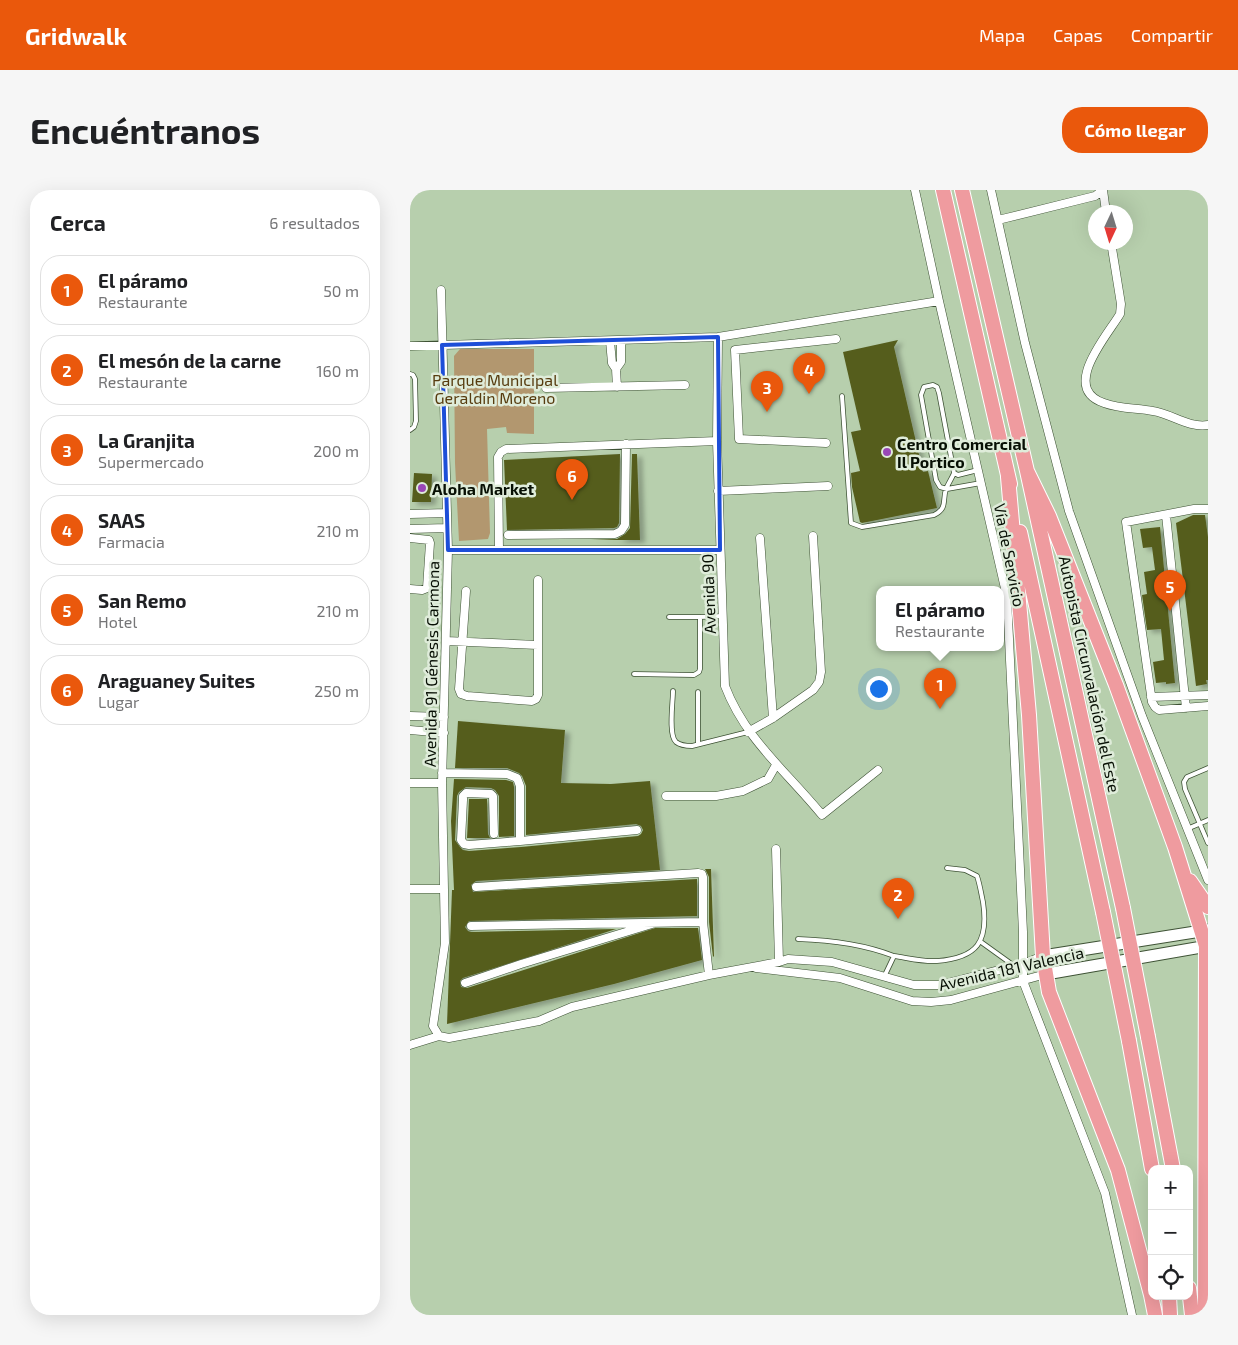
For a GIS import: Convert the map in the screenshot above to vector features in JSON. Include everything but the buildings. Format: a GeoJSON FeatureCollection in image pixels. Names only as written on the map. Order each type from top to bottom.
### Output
{"type":"FeatureCollection","features":[{"type":"Feature","properties":{"kind":"highway"},"geometry":{"type":"LineString","coordinates":[[943,190],[1103,912],[1151,1165]]}},
{"type":"Feature","properties":{"kind":"highway","name":"Autopista Circunvalación del Este"},"geometry":{"type":"LineString","coordinates":[[962,190],[1028,471],[1123,908],[1172,1165]]}},
{"type":"Feature","properties":{"kind":"highway"},"geometry":{"type":"LineString","coordinates":[[1028,471],[1049,516],[1116,685],[1204,930],[1207,946],[1205,1315]]}},
{"type":"Feature","properties":{"kind":"highway"},"geometry":{"type":"LineString","coordinates":[[1008,477],[1028,716],[1043,956],[1049,992],[1118,1170],[1151,1295],[1154,1315]]}},
{"type":"Feature","properties":{"kind":"highway"},"geometry":{"type":"LineString","coordinates":[[1182,868],[1208,906]]}},
{"type":"Feature","properties":{"kind":"highway"},"geometry":{"type":"LineString","coordinates":[[1169,1300],[1170,1315]]}},
{"type":"Feature","properties":{"kind":"highway"},"geometry":{"type":"LineString","coordinates":[[1190,1300],[1192,1315]]}},
{"type":"Feature","properties":{"kind":"street","name":"Vía de Servicio"},"geometry":{"type":"LineString","coordinates":[[915,190],[938,301],[1007,597],[1023,932],[1023,981],[1105,1192],[1132,1315]]}},
{"type":"Feature","properties":{"kind":"street"},"geometry":{"type":"LineString","coordinates":[[991,190],[1025,343],[1069,511],[1142,716],[1208,880]]}},
{"type":"Feature","properties":{"kind":"street"},"geometry":{"type":"LineString","coordinates":[[998,220],[1095,196],[1103,190],[1105,205]]}},
{"type":"Feature","properties":{"kind":"street"},"geometry":{"type":"LineString","coordinates":[[1112,250],[1121,304],[1120,314],[1087,368],[1085,380],[1088,391],[1092,397],[1103,403],[1156,411],[1193,425],[1208,425]]}},
{"type":"Feature","properties":{"kind":"street","name":"Avenida 91 Génesis Carmona"},"geometry":{"type":"LineString","coordinates":[[439,1036],[433,1026],[445,943],[442,773],[448,550],[441,290]]}},
{"type":"Feature","properties":{"kind":"street"},"geometry":{"type":"LineString","coordinates":[[410,346],[610,342],[718,337],[938,301]]}},
{"type":"Feature","properties":{"kind":"street"},"geometry":{"type":"LineString","coordinates":[[742,333],[745,349]]}},
{"type":"Feature","properties":{"kind":"street","name":"Avenida 90"},"geometry":{"type":"LineString","coordinates":[[718,337],[717,441],[724,686],[748,732],[822,815],[878,770]]}},
{"type":"Feature","properties":{"kind":"street"},"geometry":{"type":"LineString","coordinates":[[826,443],[740,439],[736,350],[836,339]]}},
{"type":"Feature","properties":{"kind":"street"},"geometry":{"type":"LineString","coordinates":[[616,369],[621,362],[621,341]]}},
{"type":"Feature","properties":{"kind":"street"},"geometry":{"type":"LineString","coordinates":[[610,342],[612,363],[616,369],[617,387]]}},
{"type":"Feature","properties":{"kind":"street"},"geometry":{"type":"LineString","coordinates":[[546,388],[685,385]]}},
{"type":"Feature","properties":{"kind":"street"},"geometry":{"type":"LineString","coordinates":[[499,550],[498,457],[506,449],[717,441]]}},
{"type":"Feature","properties":{"kind":"street"},"geometry":{"type":"LineString","coordinates":[[508,535],[615,534],[621,531],[625,525],[626,444]]}},
{"type":"Feature","properties":{"kind":"street"},"geometry":{"type":"LineString","coordinates":[[718,491],[828,486]]}},
{"type":"Feature","properties":{"kind":"street"},"geometry":{"type":"LineString","coordinates":[[1208,509],[1194,509],[1126,522],[1151,697],[1155,707],[1159,710],[1208,706]]}},
{"type":"Feature","properties":{"kind":"street"},"geometry":{"type":"LineString","coordinates":[[410,514],[446,513]]}},
{"type":"Feature","properties":{"kind":"street"},"geometry":{"type":"LineString","coordinates":[[1166,515],[1186,708]]}},
{"type":"Feature","properties":{"kind":"street"},"geometry":{"type":"LineString","coordinates":[[410,529],[447,528]]}},
{"type":"Feature","properties":{"kind":"street"},"geometry":{"type":"LineString","coordinates":[[748,732],[773,718],[813,690],[819,682],[821,672],[813,536]]}},
{"type":"Feature","properties":{"kind":"street"},"geometry":{"type":"LineString","coordinates":[[410,538],[427,539],[430,544],[427,588],[422,590],[410,589]]}},
{"type":"Feature","properties":{"kind":"street"},"geometry":{"type":"LineString","coordinates":[[760,538],[773,718]]}},
{"type":"Feature","properties":{"kind":"street"},"geometry":{"type":"LineString","coordinates":[[448,550],[720,550]]}},
{"type":"Feature","properties":{"kind":"street"},"geometry":{"type":"LineString","coordinates":[[466,592],[460,694],[532,701],[538,695],[538,580]]}},
{"type":"Feature","properties":{"kind":"street"},"geometry":{"type":"LineString","coordinates":[[446,641],[538,645]]}},
{"type":"Feature","properties":{"kind":"street"},"geometry":{"type":"LineString","coordinates":[[1151,697],[1208,695]]}},
{"type":"Feature","properties":{"kind":"street"},"geometry":{"type":"LineString","coordinates":[[410,716],[444,717]]}},
{"type":"Feature","properties":{"kind":"street"},"geometry":{"type":"LineString","coordinates":[[410,730],[444,733]]}},
{"type":"Feature","properties":{"kind":"street"},"geometry":{"type":"LineString","coordinates":[[666,796],[716,796],[743,791],[768,779],[776,765]]}},
{"type":"Feature","properties":{"kind":"street"},"geometry":{"type":"LineString","coordinates":[[442,773],[507,774],[517,778],[520,786],[520,841],[637,830]]}},
{"type":"Feature","properties":{"kind":"street"},"geometry":{"type":"LineString","coordinates":[[410,782],[442,783]]}},
{"type":"Feature","properties":{"kind":"street"},"geometry":{"type":"LineString","coordinates":[[494,834],[494,796],[491,794],[466,793],[463,796],[461,840],[464,844],[519,841]]}},
{"type":"Feature","properties":{"kind":"street"},"geometry":{"type":"LineString","coordinates":[[776,849],[779,962]]}},
{"type":"Feature","properties":{"kind":"street"},"geometry":{"type":"LineString","coordinates":[[476,887],[702,874],[703,922],[709,975]]}},
{"type":"Feature","properties":{"kind":"street"},"geometry":{"type":"LineString","coordinates":[[410,889],[443,889]]}},
{"type":"Feature","properties":{"kind":"street"},"geometry":{"type":"LineString","coordinates":[[471,926],[661,921],[703,922]]}},
{"type":"Feature","properties":{"kind":"street"},"geometry":{"type":"LineString","coordinates":[[466,983],[661,921]]}},
{"type":"Feature","properties":{"kind":"street","name":"Avenida 181 Valencia"},"geometry":{"type":"LineString","coordinates":[[751,968],[788,959],[832,962],[914,985],[931,986],[1022,964],[1043,956],[1204,930]]}},
{"type":"Feature","properties":{"kind":"street","name":"Avenida 181 Valencia"},"geometry":{"type":"LineString","coordinates":[[751,968],[840,978],[912,1001],[931,1002],[951,1000],[1046,974],[1207,946]]}},
{"type":"Feature","properties":{"kind":"street"},"geometry":{"type":"LineString","coordinates":[[410,1045],[439,1036],[449,1038],[539,1021],[572,1007],[709,975],[751,968]]}},
{"type":"Feature","properties":{"kind":"street"},"geometry":{"type":"LineString","coordinates":[[931,986],[931,1002]]}},
{"type":"Feature","properties":{"kind":"lane"},"geometry":{"type":"LineString","coordinates":[[410,374],[413,375],[414,379],[416,421],[414,427],[410,430]]}},
{"type":"Feature","properties":{"kind":"lane"},"geometry":{"type":"LineString","coordinates":[[842,396],[851,522],[862,527],[934,515],[941,512],[947,489],[954,473],[937,387],[933,385],[924,387],[921,396],[936,480],[940,486],[947,489],[980,482]]}},
{"type":"Feature","properties":{"kind":"lane"},"geometry":{"type":"LineString","coordinates":[[954,473],[958,475],[978,470]]}},
{"type":"Feature","properties":{"kind":"lane"},"geometry":{"type":"LineString","coordinates":[[669,617],[722,616]]}},
{"type":"Feature","properties":{"kind":"lane"},"geometry":{"type":"LineString","coordinates":[[634,674],[694,675],[699,672],[700,617]]}},
{"type":"Feature","properties":{"kind":"lane"},"geometry":{"type":"LineString","coordinates":[[673,691],[673,737],[677,742],[683,745],[698,744],[748,732]]}},
{"type":"Feature","properties":{"kind":"lane"},"geometry":{"type":"LineString","coordinates":[[698,692],[698,744]]}},
{"type":"Feature","properties":{"kind":"lane"},"geometry":{"type":"LineString","coordinates":[[1208,768],[1187,777],[1184,782],[1185,789],[1208,843]]}},
{"type":"Feature","properties":{"kind":"lane"},"geometry":{"type":"LineString","coordinates":[[1187,828],[1208,820]]}},
{"type":"Feature","properties":{"kind":"lane"},"geometry":{"type":"LineString","coordinates":[[798,939],[830,940],[881,951],[894,956],[926,961],[957,958],[972,951],[981,942],[985,926],[984,909],[977,876],[965,870],[947,868]]}},
{"type":"Feature","properties":{"kind":"lane"},"geometry":{"type":"LineString","coordinates":[[981,942],[1014,966]]}},
{"type":"Feature","properties":{"kind":"lane"},"geometry":{"type":"LineString","coordinates":[[884,977],[894,956]]}},
{"type":"Feature","properties":{"kind":"highlighted area"},"geometry":{"type":"Polygon","coordinates":[[[718,337],[720,550],[448,550],[442,345],[718,337]]]}},
{"type":"Feature","properties":{"kind":"green space","name":"Parque Municipal Geraldin Moreno"},"geometry":{"type":"Polygon","coordinates":[[[460,349],[534,349],[534,434],[507,433],[506,427],[487,429],[490,533],[488,539],[459,541],[455,463],[454,356],[460,349]]]}},
{"type":"Feature","properties":{"kind":"place","name":"SAAS"},"geometry":{"type":"Point","coordinates":[809,394]}},
{"type":"Feature","properties":{"kind":"place","name":"La Granjita"},"geometry":{"type":"Point","coordinates":[767,412]}},
{"type":"Feature","properties":{"kind":"place","name":"Centro Comercial Il Portico"},"geometry":{"type":"Point","coordinates":[887,452]}},
{"type":"Feature","properties":{"kind":"place","name":"Aloha Market"},"geometry":{"type":"Point","coordinates":[422,488]}},
{"type":"Feature","properties":{"kind":"place","name":"Araguaney Suites"},"geometry":{"type":"Point","coordinates":[572,500]}},
{"type":"Feature","properties":{"kind":"place","name":"San Remo"},"geometry":{"type":"Point","coordinates":[1170,611]}},
{"type":"Feature","properties":{"kind":"place","name":"El páramo"},"geometry":{"type":"Point","coordinates":[940,709]}},
{"type":"Feature","properties":{"kind":"place","name":"El mesón de la carne"},"geometry":{"type":"Point","coordinates":[898,919]}}]}
